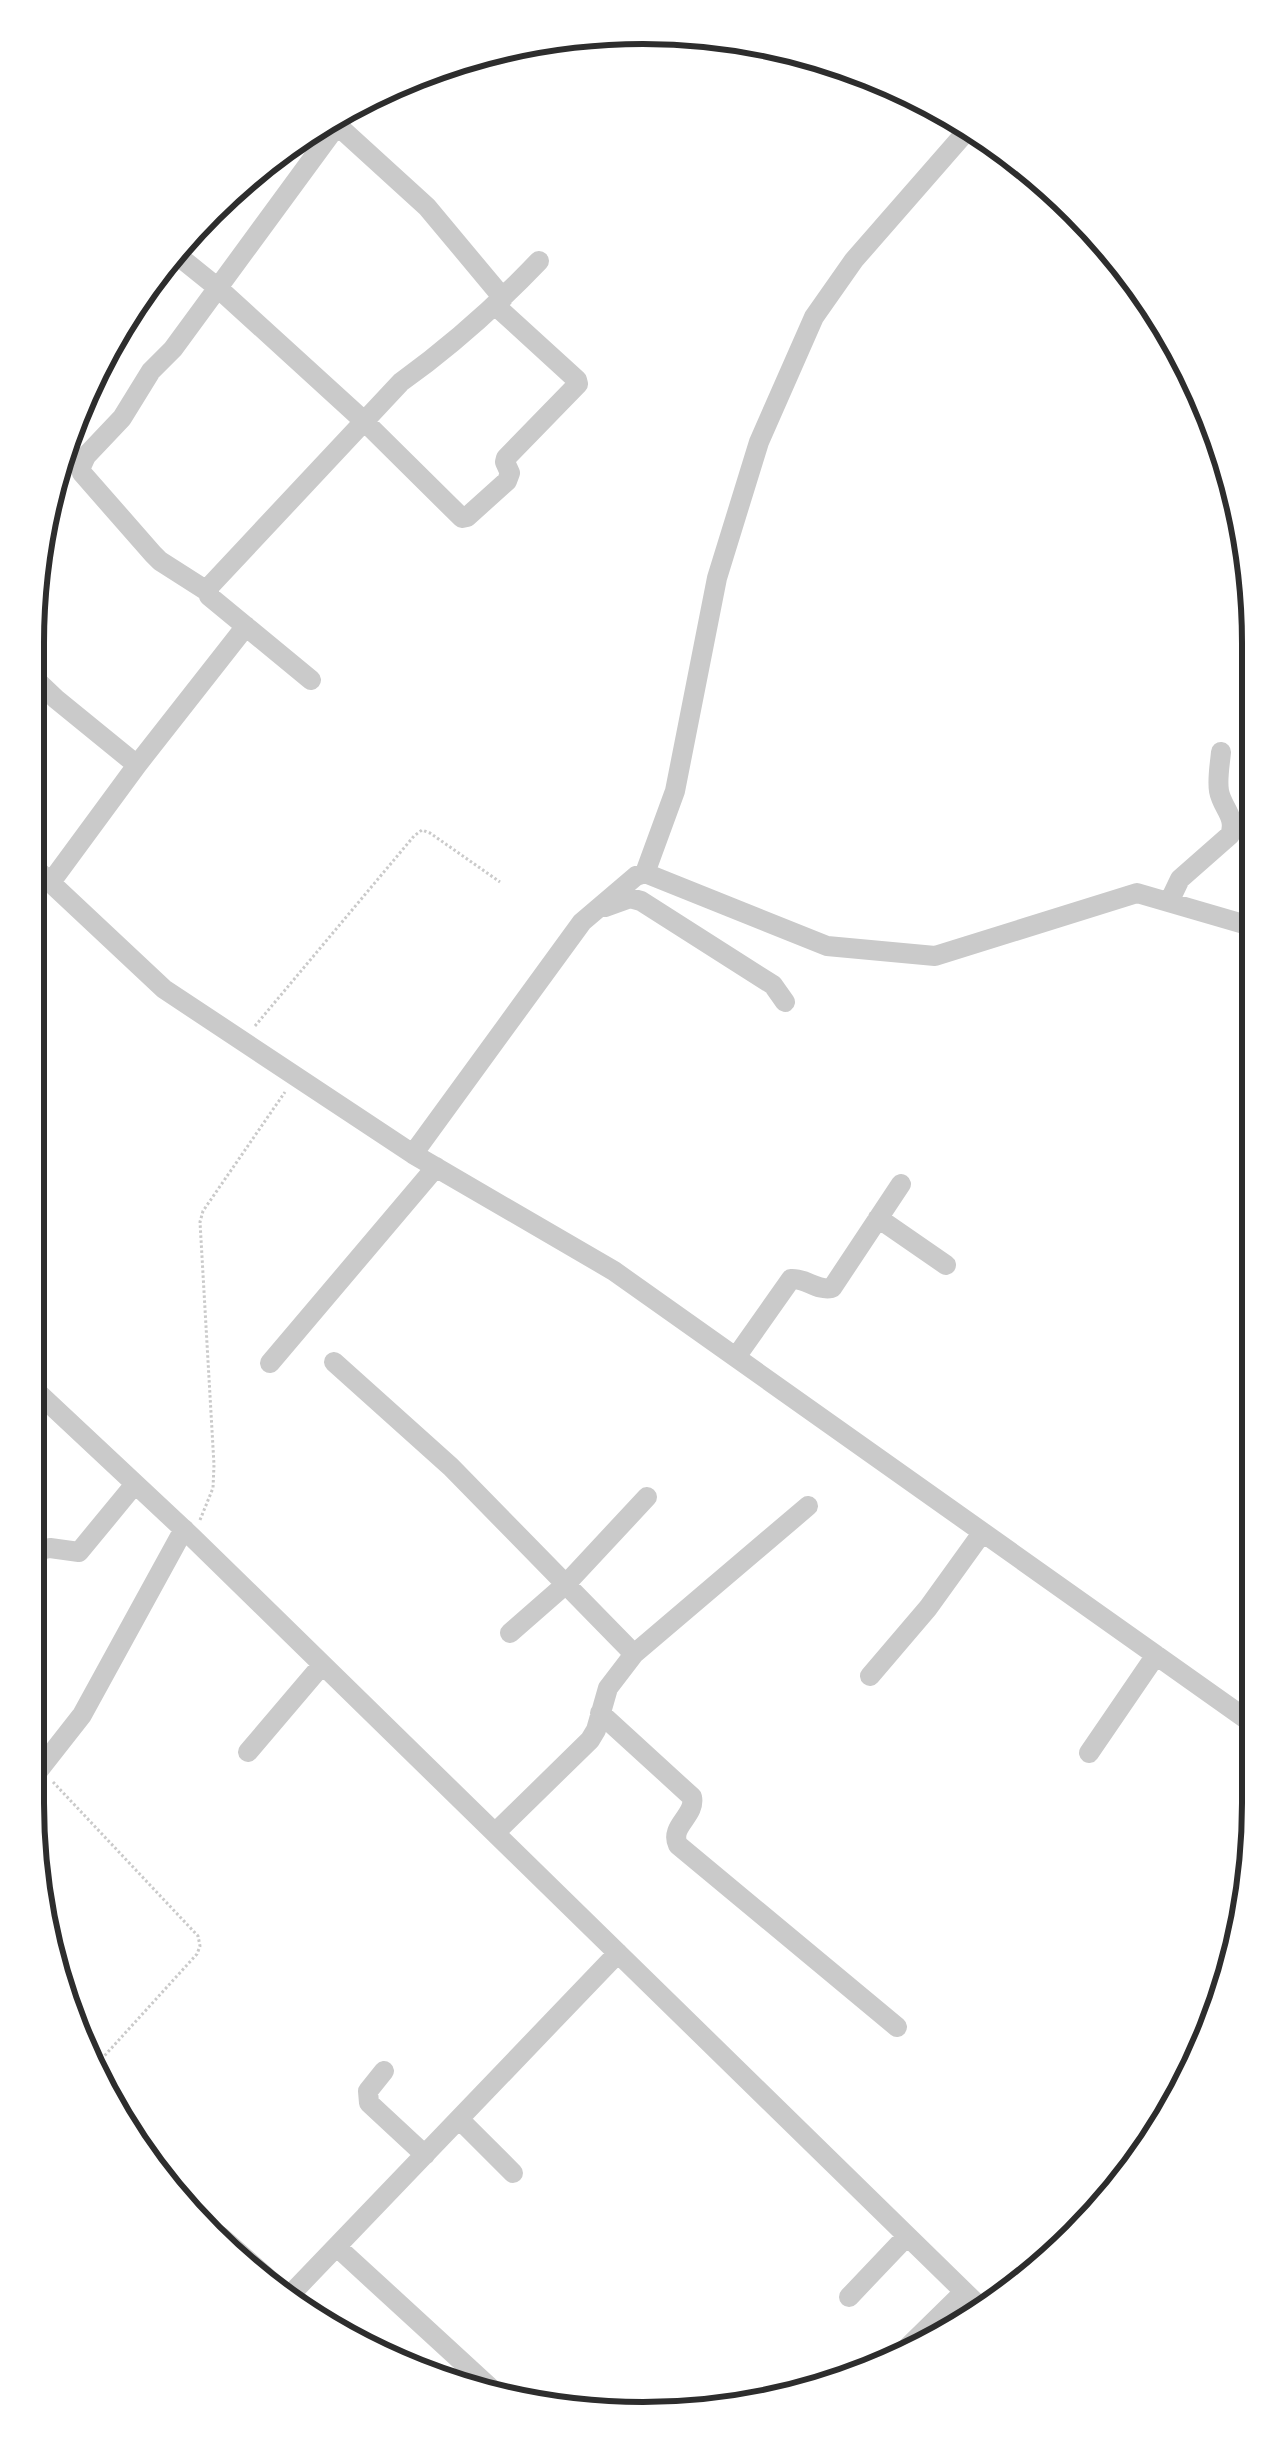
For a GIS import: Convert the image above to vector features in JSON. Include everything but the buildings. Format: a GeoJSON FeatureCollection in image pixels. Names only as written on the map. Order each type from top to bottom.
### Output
{"type":"FeatureCollection","features":[{"type":"Feature","properties":{"kind":"street"},"geometry":{"type":"LineString","coordinates":[[183,260],[218,288],[365,422],[459,517],[467,517],[510,477],[505,462],[509,454],[577,388],[577,380],[500,302],[422,202],[346,123]]}},
{"type":"Feature","properties":{"kind":"street"},"geometry":{"type":"LineString","coordinates":[[311,680],[209,596],[207,591],[153,554],[82,473],[81,467],[86,456],[122,418],[151,371],[174,349],[334,130]]}},
{"type":"Feature","properties":{"kind":"street"},"geometry":{"type":"LineString","coordinates":[[645,873],[675,791],[717,578],[759,442],[814,317],[854,260],[962,136]]}},
{"type":"Feature","properties":{"kind":"street"},"geometry":{"type":"LineString","coordinates":[[207,591],[401,382],[439,355],[500,302],[539,261]]}},
{"type":"Feature","properties":{"kind":"street"},"geometry":{"type":"LineString","coordinates":[[44,875],[137,765],[246,626]]}},
{"type":"Feature","properties":{"kind":"street"},"geometry":{"type":"LineString","coordinates":[[44,688],[137,765]]}},
{"type":"Feature","properties":{"kind":"street"},"geometry":{"type":"LineString","coordinates":[[1169,902],[1180,879],[1230,835],[1233,828],[1232,817],[1219,789],[1221,752]]}},
{"type":"Feature","properties":{"kind":"street"},"geometry":{"type":"LineString","coordinates":[[413,1154],[582,922],[636,876],[645,873],[827,946],[935,956],[1137,893],[1242,924]]}},
{"type":"Feature","properties":{"kind":"street"},"geometry":{"type":"LineString","coordinates":[[44,877],[164,988],[242,1042],[413,1154],[614,1271],[1242,1716]]}},
{"type":"Feature","properties":{"kind":"street"},"geometry":{"type":"LineString","coordinates":[[596,910],[630,898],[641,901],[773,985],[785,1002]]}},
{"type":"Feature","properties":{"kind":"street"},"geometry":{"type":"LineString","coordinates":[[270,1363],[436,1167]]}},
{"type":"Feature","properties":{"kind":"street"},"geometry":{"type":"LineString","coordinates":[[736,1357],[791,1279],[799,1278],[822,1290],[832,1288],[901,1184]]}},
{"type":"Feature","properties":{"kind":"street"},"geometry":{"type":"LineString","coordinates":[[878,1218],[946,1265]]}},
{"type":"Feature","properties":{"kind":"street"},"geometry":{"type":"LineString","coordinates":[[334,1362],[451,1467],[634,1654]]}},
{"type":"Feature","properties":{"kind":"street"},"geometry":{"type":"LineString","coordinates":[[44,1398],[188,1533],[975,2302]]}},
{"type":"Feature","properties":{"kind":"street"},"geometry":{"type":"LineString","coordinates":[[44,1549],[50,1548],[79,1552],[135,1484]]}},
{"type":"Feature","properties":{"kind":"street"},"geometry":{"type":"LineString","coordinates":[[510,1633],[566,1584],[647,1497]]}},
{"type":"Feature","properties":{"kind":"street"},"geometry":{"type":"LineString","coordinates":[[495,1833],[590,1740],[596,1730],[608,1688],[634,1654],[808,1506]]}},
{"type":"Feature","properties":{"kind":"street"},"geometry":{"type":"LineString","coordinates":[[44,1761],[82,1716],[188,1533]]}},
{"type":"Feature","properties":{"kind":"street"},"geometry":{"type":"LineString","coordinates":[[870,1676],[928,1608],[982,1533]]}},
{"type":"Feature","properties":{"kind":"street"},"geometry":{"type":"LineString","coordinates":[[1089,1753],[1156,1655]]}},
{"type":"Feature","properties":{"kind":"street"},"geometry":{"type":"LineString","coordinates":[[248,1752],[322,1664]]}},
{"type":"Feature","properties":{"kind":"street"},"geometry":{"type":"LineString","coordinates":[[600,1713],[692,1797],[693,1804],[676,1832],[675,1838],[678,1844],[897,2027]]}},
{"type":"Feature","properties":{"kind":"street"},"geometry":{"type":"LineString","coordinates":[[295,2290],[618,1953]]}},
{"type":"Feature","properties":{"kind":"street"},"geometry":{"type":"LineString","coordinates":[[384,2071],[368,2091],[369,2103],[425,2155]]}},
{"type":"Feature","properties":{"kind":"street"},"geometry":{"type":"LineString","coordinates":[[459,2119],[512,2173]]}},
{"type":"Feature","properties":{"kind":"street"},"geometry":{"type":"LineString","coordinates":[[849,2297],[907,2236]]}},
{"type":"Feature","properties":{"kind":"street"},"geometry":{"type":"LineString","coordinates":[[337,2247],[482,2380]]}},
{"type":"Feature","properties":{"kind":"street"},"geometry":{"type":"LineString","coordinates":[[924,2332],[964,2292]]}},
{"type":"Feature","properties":{"kind":"path"},"geometry":{"type":"LineString","coordinates":[[242,1042],[414,836],[422,830],[430,833],[500,882]]}},
{"type":"Feature","properties":{"kind":"path"},"geometry":{"type":"LineString","coordinates":[[188,1533],[213,1488],[214,1465],[200,1222],[203,1211],[295,1077]]}},
{"type":"Feature","properties":{"kind":"path"},"geometry":{"type":"LineString","coordinates":[[44,1776],[198,1936],[200,1946],[197,1954],[102,2059]]}}]}
